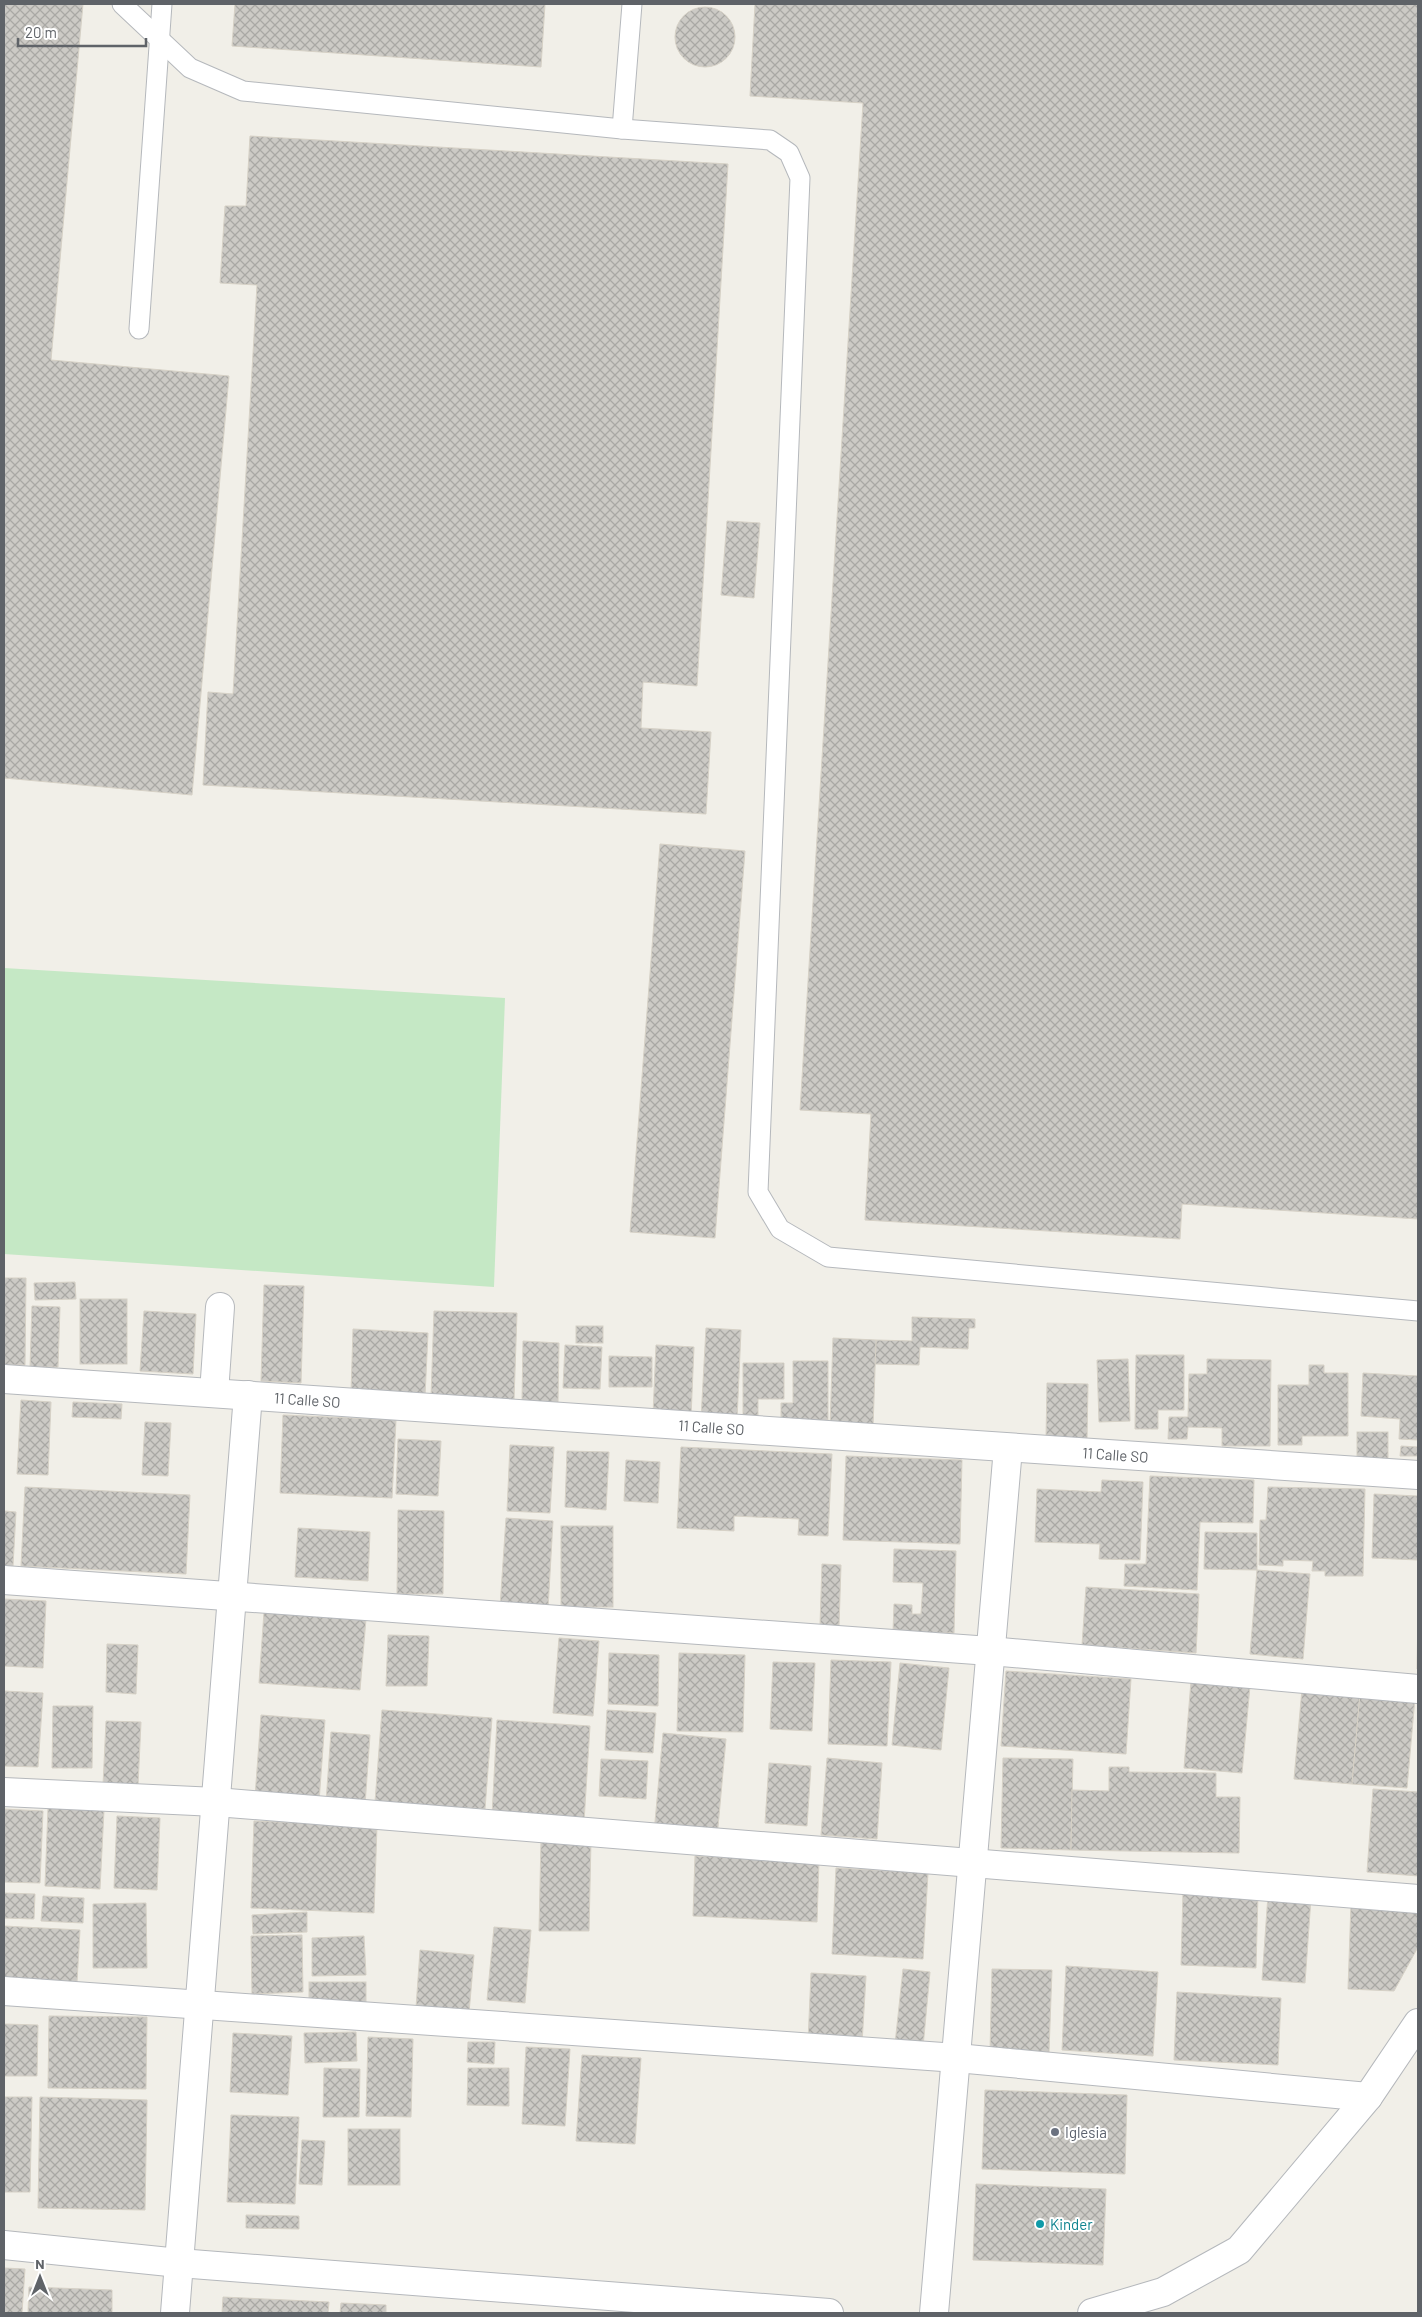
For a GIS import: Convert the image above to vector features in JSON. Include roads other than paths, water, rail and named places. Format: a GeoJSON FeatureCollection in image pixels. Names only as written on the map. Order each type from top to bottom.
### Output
{"type":"FeatureCollection","features":[{"type":"Feature","properties":{"kind":"street"},"geometry":{"type":"LineString","coordinates":[[214,1393],[220,1307]]}},
{"type":"Feature","properties":{"kind":"street","name":"11 Calle SO"},"geometry":{"type":"LineString","coordinates":[[4,1379],[1418,1475]]}},
{"type":"Feature","properties":{"kind":"street"},"geometry":{"type":"LineString","coordinates":[[175,2313],[248,1395]]}},
{"type":"Feature","properties":{"kind":"street"},"geometry":{"type":"LineString","coordinates":[[934,2313],[1008,1448]]}},
{"type":"Feature","properties":{"kind":"street"},"geometry":{"type":"LineString","coordinates":[[4,1580],[232,1598],[990,1651],[1418,1689]]}},
{"type":"Feature","properties":{"kind":"street"},"geometry":{"type":"LineString","coordinates":[[4,1792],[216,1802],[1418,1899]]}},
{"type":"Feature","properties":{"kind":"street"},"geometry":{"type":"LineString","coordinates":[[4,1991],[957,2058],[1368,2098]]}},
{"type":"Feature","properties":{"kind":"street"},"geometry":{"type":"LineString","coordinates":[[1092,2313],[1163,2292],[1239,2250],[1368,2098],[1418,2023]]}},
{"type":"Feature","properties":{"kind":"street"},"geometry":{"type":"LineString","coordinates":[[4,2245],[179,2263],[829,2313]]}},
{"type":"Feature","properties":{"kind":"lane"},"geometry":{"type":"LineString","coordinates":[[122,4],[190,68],[243,91],[622,129],[770,140],[788,153],[800,178],[758,1192],[780,1229],[828,1257],[1418,1311]]}},
{"type":"Feature","properties":{"kind":"lane"},"geometry":{"type":"LineString","coordinates":[[139,329],[162,4]]}},
{"type":"Feature","properties":{"kind":"lane"},"geometry":{"type":"LineString","coordinates":[[622,129],[632,4]]}},
{"type":"Feature","properties":{"kind":"place","name":"Iglesia"},"geometry":{"type":"Point","coordinates":[1055,2132]}},
{"type":"Feature","properties":{"kind":"place","name":"Kinder"},"geometry":{"type":"Point","coordinates":[1040,2224]}}]}
